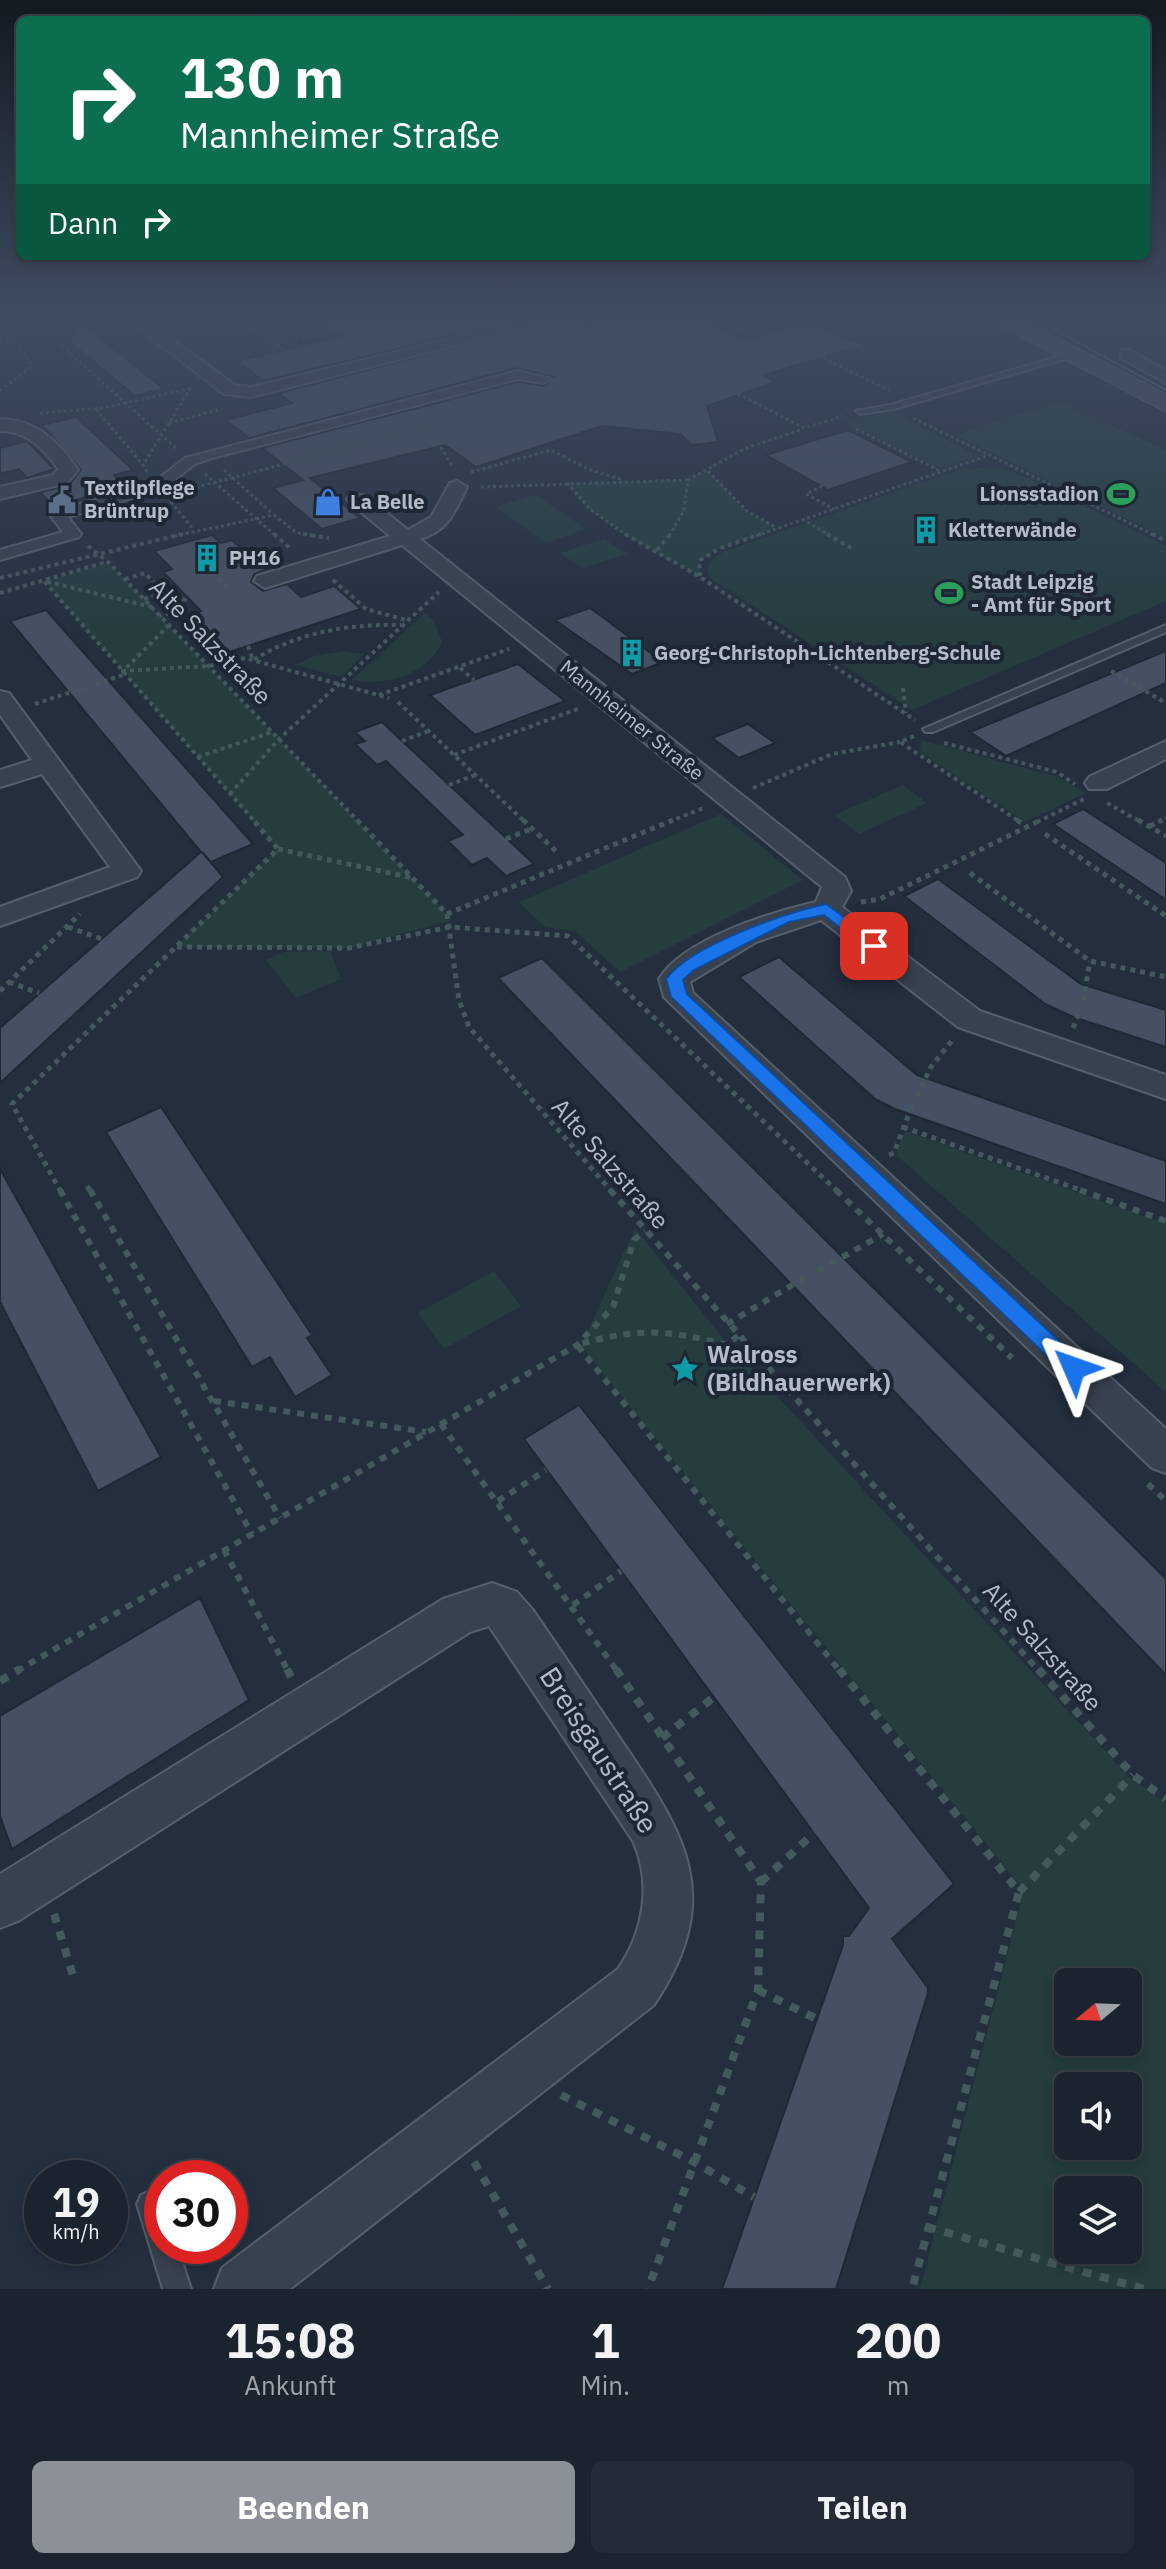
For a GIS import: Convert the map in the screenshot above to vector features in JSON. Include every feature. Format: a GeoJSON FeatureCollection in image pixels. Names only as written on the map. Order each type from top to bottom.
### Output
{"type":"FeatureCollection","features":[{"type":"Feature","properties":{"kind":"street"},"geometry":{"type":"LineString","coordinates":[[0,555],[73,534],[58,515],[162,491],[190,461],[340,421]]}},
{"type":"Feature","properties":{"kind":"street"},"geometry":{"type":"LineString","coordinates":[[0,425],[29,429],[68,473],[55,480],[0,493]]}},
{"type":"Feature","properties":{"kind":"street"},"geometry":{"type":"LineString","coordinates":[[265,581],[406,539],[440,521],[457,487]]}},
{"type":"Feature","properties":{"kind":"street","name":"Mannheimer Straße"},"geometry":{"type":"LineString","coordinates":[[357,499],[835,883],[837,891],[826,909]]}},
{"type":"Feature","properties":{"kind":"street"},"geometry":{"type":"LineString","coordinates":[[0,917],[127,871],[5,705]]}},
{"type":"Feature","properties":{"kind":"street"},"geometry":{"type":"LineString","coordinates":[[1096,789],[1166,749]]}},
{"type":"Feature","properties":{"kind":"street"},"geometry":{"type":"LineString","coordinates":[[0,779],[48,763]]}},
{"type":"Feature","properties":{"kind":"street"},"geometry":{"type":"LineString","coordinates":[[1155,1467],[913,1216],[679,997],[674,979],[689,966],[784,918],[826,909],[969,1019],[1166,1087]]}},
{"type":"Feature","properties":{"kind":"street","name":"Breisgaustraße"},"geometry":{"type":"LineString","coordinates":[[0,1903],[459,1614],[492,1604],[501,1607],[516,1624],[650,1824],[664,1854],[669,1897],[661,1946],[651,1968],[619,2003],[243,2289]]}},
{"type":"Feature","properties":{"kind":"lane"},"geometry":{"type":"LineString","coordinates":[[929,734],[1166,628]]}},
{"type":"Feature","properties":{"kind":"lane"},"geometry":{"type":"LineString","coordinates":[[169,2264],[177,2289]]}},
{"type":"Feature","properties":{"kind":"path"},"geometry":{"type":"LineString","coordinates":[[107,421],[193,529]]}},
{"type":"Feature","properties":{"kind":"path"},"geometry":{"type":"LineString","coordinates":[[147,421],[253,517],[366,609],[407,621]]}},
{"type":"Feature","properties":{"kind":"path"},"geometry":{"type":"LineString","coordinates":[[143,465],[170,421]]}},
{"type":"Feature","properties":{"kind":"path"},"geometry":{"type":"LineString","coordinates":[[162,491],[215,483],[445,421]]}},
{"type":"Feature","properties":{"kind":"path"},"geometry":{"type":"LineString","coordinates":[[790,421],[804,428]]}},
{"type":"Feature","properties":{"kind":"path"},"geometry":{"type":"LineString","coordinates":[[457,487],[688,480],[746,448],[826,421]]}},
{"type":"Feature","properties":{"kind":"path"},"geometry":{"type":"LineString","coordinates":[[841,421],[941,472]]}},
{"type":"Feature","properties":{"kind":"path"},"geometry":{"type":"LineString","coordinates":[[919,421],[1166,541]]}},
{"type":"Feature","properties":{"kind":"path"},"geometry":{"type":"LineString","coordinates":[[418,428],[437,441],[459,476],[551,450],[588,469],[628,481]]}},
{"type":"Feature","properties":{"kind":"path"},"geometry":{"type":"LineString","coordinates":[[207,455],[297,533],[365,544],[371,549]]}},
{"type":"Feature","properties":{"kind":"path"},"geometry":{"type":"LineString","coordinates":[[700,577],[699,561],[718,549],[989,455]]}},
{"type":"Feature","properties":{"kind":"path"},"geometry":{"type":"LineString","coordinates":[[708,471],[747,511],[777,528]]}},
{"type":"Feature","properties":{"kind":"path"},"geometry":{"type":"LineString","coordinates":[[657,550],[672,535],[688,504],[688,480]]}},
{"type":"Feature","properties":{"kind":"path"},"geometry":{"type":"LineString","coordinates":[[567,483],[574,496],[906,714],[929,734]]}},
{"type":"Feature","properties":{"kind":"path"},"geometry":{"type":"LineString","coordinates":[[822,486],[806,494],[834,509]]}},
{"type":"Feature","properties":{"kind":"path"},"geometry":{"type":"LineString","coordinates":[[0,578],[193,529],[274,515]]}},
{"type":"Feature","properties":{"kind":"path"},"geometry":{"type":"LineString","coordinates":[[802,519],[851,548]]}},
{"type":"Feature","properties":{"kind":"path","name":"Alte Salzstraße"},"geometry":{"type":"LineString","coordinates":[[73,534],[125,579],[447,914],[459,1000],[469,1027],[727,1324],[1133,1775],[1166,1799]]}},
{"type":"Feature","properties":{"kind":"path"},"geometry":{"type":"LineString","coordinates":[[0,593],[107,561]]}},
{"type":"Feature","properties":{"kind":"path"},"geometry":{"type":"LineString","coordinates":[[213,572],[229,589]]}},
{"type":"Feature","properties":{"kind":"path"},"geometry":{"type":"LineString","coordinates":[[125,579],[145,573],[164,593],[185,600],[176,611],[160,616]]}},
{"type":"Feature","properties":{"kind":"path"},"geometry":{"type":"LineString","coordinates":[[230,794],[279,739],[454,578]]}},
{"type":"Feature","properties":{"kind":"path"},"geometry":{"type":"LineString","coordinates":[[44,581],[152,607]]}},
{"type":"Feature","properties":{"kind":"path"},"geometry":{"type":"LineString","coordinates":[[44,581],[278,849],[413,878]]}},
{"type":"Feature","properties":{"kind":"path"},"geometry":{"type":"LineString","coordinates":[[144,599],[164,593]]}},
{"type":"Feature","properties":{"kind":"path"},"geometry":{"type":"LineString","coordinates":[[124,673],[169,625]]}},
{"type":"Feature","properties":{"kind":"path"},"geometry":{"type":"LineString","coordinates":[[253,660],[270,648],[324,630],[402,625]]}},
{"type":"Feature","properties":{"kind":"path"},"geometry":{"type":"LineString","coordinates":[[378,695],[533,641]]}},
{"type":"Feature","properties":{"kind":"path"},"geometry":{"type":"LineString","coordinates":[[248,646],[253,660]]}},
{"type":"Feature","properties":{"kind":"path"},"geometry":{"type":"LineString","coordinates":[[96,684],[124,673],[209,666],[245,658],[389,698]]}},
{"type":"Feature","properties":{"kind":"path"},"geometry":{"type":"LineString","coordinates":[[1091,660],[1166,701]]}},
{"type":"Feature","properties":{"kind":"path"},"geometry":{"type":"LineString","coordinates":[[460,668],[474,680]]}},
{"type":"Feature","properties":{"kind":"path"},"geometry":{"type":"LineString","coordinates":[[5,705],[83,688]]}},
{"type":"Feature","properties":{"kind":"path"},"geometry":{"type":"LineString","coordinates":[[903,688],[906,714]]}},
{"type":"Feature","properties":{"kind":"path"},"geometry":{"type":"LineString","coordinates":[[454,755],[605,698]]}},
{"type":"Feature","properties":{"kind":"path"},"geometry":{"type":"LineString","coordinates":[[398,702],[559,854]]}},
{"type":"Feature","properties":{"kind":"path"},"geometry":{"type":"LineString","coordinates":[[402,741],[428,731]]}},
{"type":"Feature","properties":{"kind":"path"},"geometry":{"type":"LineString","coordinates":[[198,757],[272,732]]}},
{"type":"Feature","properties":{"kind":"path"},"geometry":{"type":"LineString","coordinates":[[447,914],[832,754],[929,734]]}},
{"type":"Feature","properties":{"kind":"path"},"geometry":{"type":"LineString","coordinates":[[914,736],[929,734]]}},
{"type":"Feature","properties":{"kind":"path"},"geometry":{"type":"LineString","coordinates":[[900,742],[1027,827]]}},
{"type":"Feature","properties":{"kind":"path"},"geometry":{"type":"LineString","coordinates":[[943,743],[1057,772]]}},
{"type":"Feature","properties":{"kind":"path"},"geometry":{"type":"LineString","coordinates":[[449,785],[475,775]]}},
{"type":"Feature","properties":{"kind":"path"},"geometry":{"type":"LineString","coordinates":[[826,909],[880,899],[1027,827],[1096,789],[1166,836]]}},
{"type":"Feature","properties":{"kind":"path"},"geometry":{"type":"LineString","coordinates":[[1149,826],[1166,818]]}},
{"type":"Feature","properties":{"kind":"path"},"geometry":{"type":"LineString","coordinates":[[506,839],[532,828]]}},
{"type":"Feature","properties":{"kind":"path"},"geometry":{"type":"LineString","coordinates":[[1045,834],[1166,916]]}},
{"type":"Feature","properties":{"kind":"path"},"geometry":{"type":"LineString","coordinates":[[252,1534],[12,1104],[278,849]]}},
{"type":"Feature","properties":{"kind":"path"},"geometry":{"type":"LineString","coordinates":[[0,991],[127,871]]}},
{"type":"Feature","properties":{"kind":"path"},"geometry":{"type":"LineString","coordinates":[[970,873],[1090,961],[1166,977]]}},
{"type":"Feature","properties":{"kind":"path"},"geometry":{"type":"LineString","coordinates":[[68,927],[102,939]]}},
{"type":"Feature","properties":{"kind":"path"},"geometry":{"type":"LineString","coordinates":[[176,947],[349,948],[450,927],[568,936],[635,995],[880,1236],[1017,1363]]}},
{"type":"Feature","properties":{"kind":"path"},"geometry":{"type":"LineString","coordinates":[[1083,1001],[1090,961]]}},
{"type":"Feature","properties":{"kind":"path"},"geometry":{"type":"LineString","coordinates":[[9,982],[39,993]]}},
{"type":"Feature","properties":{"kind":"path"},"geometry":{"type":"LineString","coordinates":[[917,1096],[931,1067],[969,1019]]}},
{"type":"Feature","properties":{"kind":"path"},"geometry":{"type":"LineString","coordinates":[[864,1170],[894,1153],[912,1106]]}},
{"type":"Feature","properties":{"kind":"path"},"geometry":{"type":"LineString","coordinates":[[903,1127],[1166,1221]]}},
{"type":"Feature","properties":{"kind":"path"},"geometry":{"type":"LineString","coordinates":[[87,1186],[280,1518]]}},
{"type":"Feature","properties":{"kind":"path"},"geometry":{"type":"LineString","coordinates":[[818,1271],[913,1216]]}},
{"type":"Feature","properties":{"kind":"path"},"geometry":{"type":"LineString","coordinates":[[577,1345],[613,1307],[634,1240],[645,1231]]}},
{"type":"Feature","properties":{"kind":"path"},"geometry":{"type":"LineString","coordinates":[[727,1324],[804,1278]]}},
{"type":"Feature","properties":{"kind":"path"},"geometry":{"type":"LineString","coordinates":[[0,1681],[577,1345],[629,1330],[671,1329],[726,1345],[738,1336]]}},
{"type":"Feature","properties":{"kind":"path"},"geometry":{"type":"LineString","coordinates":[[577,1345],[1019,1892]]}},
{"type":"Feature","properties":{"kind":"path"},"geometry":{"type":"LineString","coordinates":[[213,1401],[427,1432]]}},
{"type":"Feature","properties":{"kind":"path"},"geometry":{"type":"LineString","coordinates":[[1155,1467],[1166,1501]]}},
{"type":"Feature","properties":{"kind":"path"},"geometry":{"type":"LineString","coordinates":[[498,1501],[546,1470]]}},
{"type":"Feature","properties":{"kind":"path"},"geometry":{"type":"LineString","coordinates":[[224,1550],[308,1708]]}},
{"type":"Feature","properties":{"kind":"path"},"geometry":{"type":"LineString","coordinates":[[572,1605],[621,1571]]}},
{"type":"Feature","properties":{"kind":"path"},"geometry":{"type":"LineString","coordinates":[[662,1738],[714,1697]]}},
{"type":"Feature","properties":{"kind":"path"},"geometry":{"type":"LineString","coordinates":[[912,2289],[1019,1892],[1133,1775]]}},
{"type":"Feature","properties":{"kind":"path"},"geometry":{"type":"LineString","coordinates":[[761,1882],[814,1833]]}},
{"type":"Feature","properties":{"kind":"path"},"geometry":{"type":"LineString","coordinates":[[42,1877],[75,1982]]}},
{"type":"Feature","properties":{"kind":"path"},"geometry":{"type":"LineString","coordinates":[[758,1990],[817,2019]]}},
{"type":"Feature","properties":{"kind":"path"},"geometry":{"type":"LineString","coordinates":[[523,2076],[694,2162],[754,2197]]}},
{"type":"Feature","properties":{"kind":"path"},"geometry":{"type":"LineString","coordinates":[[454,2128],[548,2289]]}},
{"type":"Feature","properties":{"kind":"path"},"geometry":{"type":"LineString","coordinates":[[927,2227],[1144,2289]]}},
{"type":"Feature","properties":{"kind":"green space"},"geometry":{"type":"Polygon","coordinates":[[[910,421],[974,454],[972,458],[939,469],[848,423],[910,421]]]}},
{"type":"Feature","properties":{"kind":"green space","name":"Lionsstadion"},"geometry":{"type":"Polygon","coordinates":[[[1000,421],[1101,421],[1166,450],[1166,538],[955,435],[1000,421]]]}},
{"type":"Feature","properties":{"kind":"green space","name":"Stadt Leipzig - Amt für Sport"},"geometry":{"type":"Polygon","coordinates":[[[996,467],[1027,478],[1166,546],[1166,601],[912,710],[710,578],[710,563],[723,552],[958,470],[996,467]]]}},
{"type":"Feature","properties":{"kind":"green space"},"geometry":{"type":"Polygon","coordinates":[[[708,471],[747,511],[777,528],[718,549],[700,561],[700,577],[608,523],[577,497],[567,483],[688,480],[708,471]]]}},
{"type":"Feature","properties":{"kind":"green space"},"geometry":{"type":"Polygon","coordinates":[[[535,495],[586,529],[546,543],[496,507],[535,495]]]}},
{"type":"Feature","properties":{"kind":"green space"},"geometry":{"type":"Polygon","coordinates":[[[604,539],[627,554],[582,568],[560,553],[604,539]]]}},
{"type":"Feature","properties":{"kind":"green space"},"geometry":{"type":"Polygon","coordinates":[[[109,563],[447,914],[449,921],[349,948],[176,947],[278,849],[44,581],[109,563]]]}},
{"type":"Feature","properties":{"kind":"green space"},"geometry":{"type":"Polygon","coordinates":[[[425,613],[434,620],[442,642],[426,663],[391,680],[352,680],[425,613]]]}},
{"type":"Feature","properties":{"kind":"green space"},"geometry":{"type":"Polygon","coordinates":[[[344,651],[364,654],[341,677],[296,665],[314,656],[344,651]]]}},
{"type":"Feature","properties":{"kind":"green space"},"geometry":{"type":"Polygon","coordinates":[[[921,740],[1058,777],[1086,793],[1025,822],[920,752],[921,740]]]}},
{"type":"Feature","properties":{"kind":"green space"},"geometry":{"type":"Polygon","coordinates":[[[903,785],[927,803],[859,834],[834,815],[903,785]]]}},
{"type":"Feature","properties":{"kind":"green space"},"geometry":{"type":"Polygon","coordinates":[[[721,814],[803,880],[620,972],[575,931],[545,927],[519,902],[721,814]]]}},
{"type":"Feature","properties":{"kind":"green space"},"geometry":{"type":"Polygon","coordinates":[[[330,951],[341,979],[296,998],[266,960],[283,952],[330,951]]]}},
{"type":"Feature","properties":{"kind":"green space"},"geometry":{"type":"Polygon","coordinates":[[[905,1131],[1166,1224],[1166,1392],[896,1155],[905,1131]]]}},
{"type":"Feature","properties":{"kind":"green space"},"geometry":{"type":"Polygon","coordinates":[[[635,1228],[717,1331],[1129,1777],[1166,1804],[1166,2289],[920,2289],[1024,1890],[581,1346],[635,1228]]]}},
{"type":"Feature","properties":{"kind":"green space"},"geometry":{"type":"Polygon","coordinates":[[[494,1271],[521,1306],[444,1349],[418,1313],[494,1271]]]}},
{"type":"Feature","properties":{"kind":"building"},"geometry":{"type":"Polygon","coordinates":[[[80,421],[133,470],[114,475],[126,487],[53,506],[40,492],[68,486],[81,470],[42,425],[80,421]]]}},
{"type":"Feature","properties":{"kind":"building"},"geometry":{"type":"Polygon","coordinates":[[[227,421],[315,421],[249,438],[227,421]]]}},
{"type":"Feature","properties":{"kind":"building"},"geometry":{"type":"Polygon","coordinates":[[[367,421],[712,421],[718,442],[692,445],[680,434],[602,426],[476,467],[445,445],[310,478],[360,518],[322,529],[273,488],[303,480],[262,448],[367,421]]]}},
{"type":"Feature","properties":{"kind":"building"},"geometry":{"type":"Polygon","coordinates":[[[848,430],[912,462],[828,490],[766,455],[848,430]]]}},
{"type":"Feature","properties":{"kind":"building"},"geometry":{"type":"Polygon","coordinates":[[[27,441],[54,469],[27,478],[19,469],[0,474],[0,448],[27,441]]]}},
{"type":"Feature","properties":{"kind":"building"},"geometry":{"type":"Polygon","coordinates":[[[212,535],[221,543],[232,540],[265,570],[254,574],[251,582],[263,591],[287,584],[301,597],[334,586],[361,609],[223,654],[185,616],[201,611],[163,572],[172,569],[154,551],[212,535]]]}},
{"type":"Feature","properties":{"kind":"building"},"geometry":{"type":"Polygon","coordinates":[[[590,608],[663,662],[632,674],[555,620],[590,608]]]}},
{"type":"Feature","properties":{"kind":"building"},"geometry":{"type":"Polygon","coordinates":[[[46,610],[253,844],[211,862],[202,852],[223,877],[0,1083],[0,1028],[201,852],[10,621],[46,610]]]}},
{"type":"Feature","properties":{"kind":"building"},"geometry":{"type":"Polygon","coordinates":[[[1166,651],[1166,683],[1006,756],[970,732],[1166,651]]]}},
{"type":"Feature","properties":{"kind":"building"},"geometry":{"type":"Polygon","coordinates":[[[518,664],[565,701],[475,735],[430,695],[518,664]]]}},
{"type":"Feature","properties":{"kind":"building"},"geometry":{"type":"Polygon","coordinates":[[[382,722],[534,864],[506,876],[487,858],[472,865],[448,841],[463,835],[386,761],[377,765],[355,744],[365,741],[355,732],[382,722]]]}},
{"type":"Feature","properties":{"kind":"building"},"geometry":{"type":"Polygon","coordinates":[[[748,724],[775,743],[739,758],[712,738],[748,724]]]}},
{"type":"Feature","properties":{"kind":"building"},"geometry":{"type":"Polygon","coordinates":[[[1083,809],[1166,863],[1166,900],[1053,824],[1083,809]]]}},
{"type":"Feature","properties":{"kind":"building"},"geometry":{"type":"Polygon","coordinates":[[[938,879],[1081,984],[1166,1010],[1166,1047],[1073,1017],[1045,1004],[904,896],[938,879]]]}},
{"type":"Feature","properties":{"kind":"building"},"geometry":{"type":"Polygon","coordinates":[[[779,957],[917,1075],[1166,1161],[1166,1204],[895,1109],[875,1099],[739,977],[779,957]]]}},
{"type":"Feature","properties":{"kind":"building"},"geometry":{"type":"Polygon","coordinates":[[[542,958],[1166,1579],[1166,1675],[498,978],[542,958]]]}},
{"type":"Feature","properties":{"kind":"building"},"geometry":{"type":"Polygon","coordinates":[[[161,1107],[312,1335],[307,1338],[332,1375],[295,1397],[270,1357],[252,1367],[106,1132],[161,1107]]]}},
{"type":"Feature","properties":{"kind":"building"},"geometry":{"type":"Polygon","coordinates":[[[0,1169],[161,1457],[98,1491],[0,1302],[0,1169]]]}},
{"type":"Feature","properties":{"kind":"building"},"geometry":{"type":"Polygon","coordinates":[[[579,1405],[954,1884],[892,1939],[928,1988],[928,1993],[836,2289],[722,2289],[843,1945],[843,1936],[849,1936],[869,1908],[524,1439],[579,1405]]]}},
{"type":"Feature","properties":{"kind":"building"},"geometry":{"type":"Polygon","coordinates":[[[200,1598],[249,1700],[12,1849],[0,1816],[0,1716],[200,1598]]]}},
{"type":"Feature","properties":{"kind":"place","name":"Lionsstadion"},"geometry":{"type":"Point","coordinates":[1121,494]}},
{"type":"Feature","properties":{"kind":"place","name":"Textilpflege Brüntrup"},"geometry":{"type":"Point","coordinates":[62,500]}},
{"type":"Feature","properties":{"kind":"place","name":"La Belle"},"geometry":{"type":"Point","coordinates":[328,502]}},
{"type":"Feature","properties":{"kind":"place","name":"Kletterwände"},"geometry":{"type":"Point","coordinates":[926,530]}},
{"type":"Feature","properties":{"kind":"place","name":"PH16"},"geometry":{"type":"Point","coordinates":[207,558]}},
{"type":"Feature","properties":{"kind":"place","name":"Stadt Leipzig - Amt für Sport"},"geometry":{"type":"Point","coordinates":[949,593]}},
{"type":"Feature","properties":{"kind":"place","name":"Georg-Christoph-Lichtenberg-Schule"},"geometry":{"type":"Point","coordinates":[632,653]}},
{"type":"Feature","properties":{"kind":"place","name":"Walross (Bildhauerwerk)"},"geometry":{"type":"Point","coordinates":[685,1369]}},
{"type":"Feature","properties":{"kind":"route"},"geometry":{"type":"LineString","coordinates":[[874,946],[826,909],[784,918],[689,966],[674,979],[679,997],[1074,1368]]}}]}
